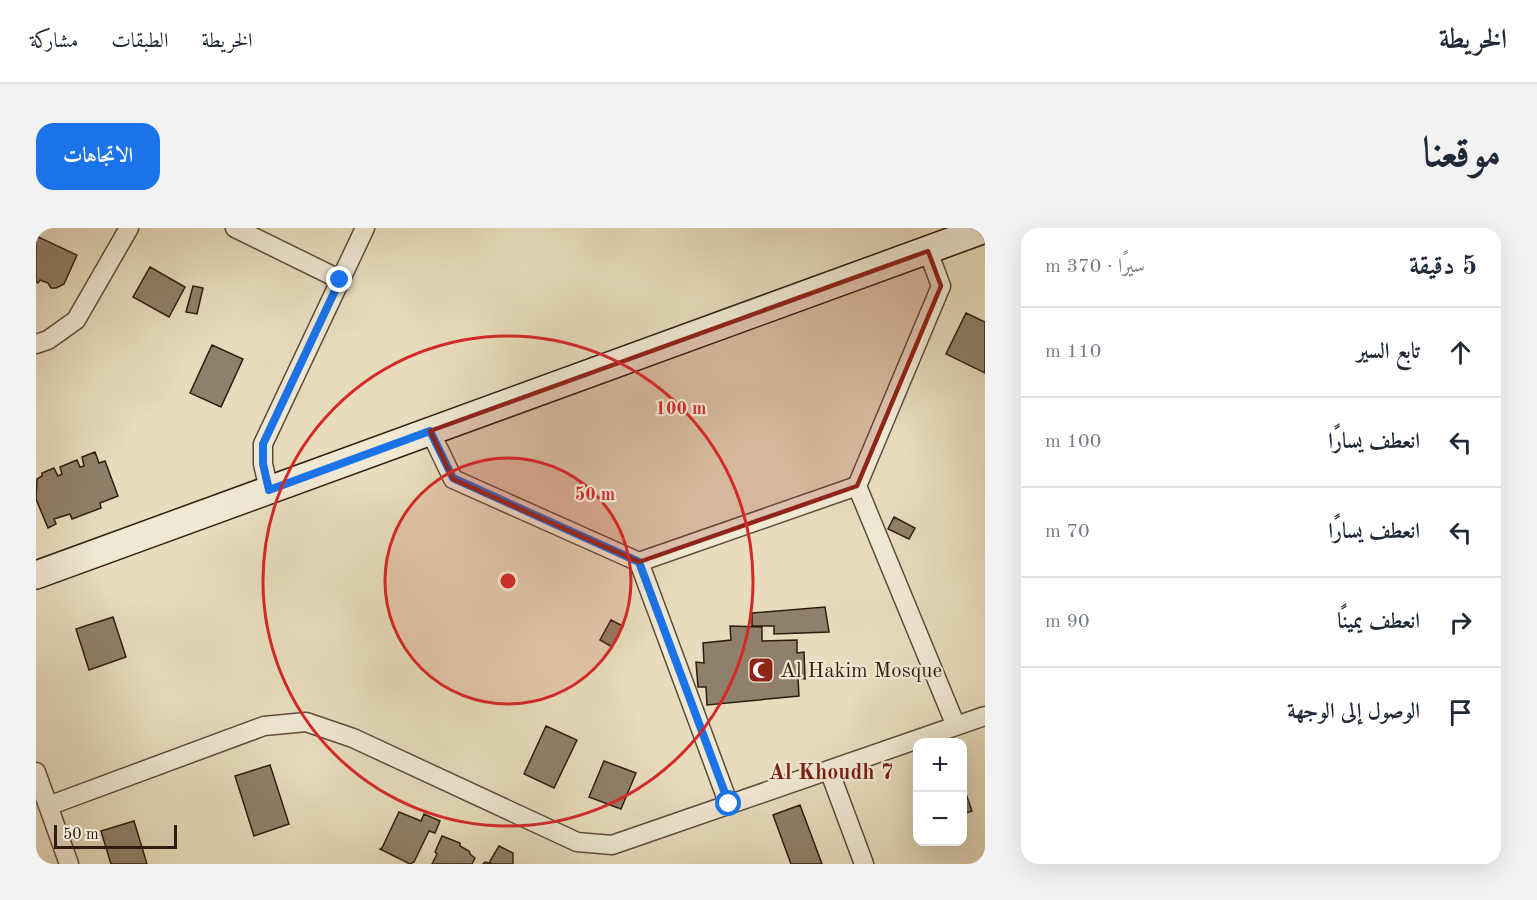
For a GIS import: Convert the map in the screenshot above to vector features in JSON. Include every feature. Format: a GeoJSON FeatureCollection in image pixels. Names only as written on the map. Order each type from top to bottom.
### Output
{"type":"FeatureCollection","features":[{"type":"Feature","properties":{"kind":"street"},"geometry":{"type":"LineString","coordinates":[[36,344],[48,340],[76,320],[129,228]]}},
{"type":"Feature","properties":{"kind":"street"},"geometry":{"type":"LineString","coordinates":[[235,228],[340,280]]}},
{"type":"Feature","properties":{"kind":"street"},"geometry":{"type":"LineString","coordinates":[[269,490],[263,464],[263,444],[365,228]]}},
{"type":"Feature","properties":{"kind":"street"},"geometry":{"type":"LineString","coordinates":[[36,575],[985,230]]}},
{"type":"Feature","properties":{"kind":"street"},"geometry":{"type":"LineString","coordinates":[[928,251],[941,286],[857,486],[956,726]]}},
{"type":"Feature","properties":{"kind":"street"},"geometry":{"type":"LineString","coordinates":[[430,431],[453,478],[639,562],[857,486]]}},
{"type":"Feature","properties":{"kind":"street"},"geometry":{"type":"LineString","coordinates":[[639,562],[729,804]]}},
{"type":"Feature","properties":{"kind":"street"},"geometry":{"type":"LineString","coordinates":[[48,806],[264,726],[306,722],[353,738],[577,842],[612,845],[985,716]]}},
{"type":"Feature","properties":{"kind":"street"},"geometry":{"type":"LineString","coordinates":[[829,770],[864,864]]}},
{"type":"Feature","properties":{"kind":"street"},"geometry":{"type":"LineString","coordinates":[[36,772],[69,864]]}},
{"type":"Feature","properties":{"kind":"highlighted area"},"geometry":{"type":"Polygon","coordinates":[[[928,251],[941,286],[857,486],[639,562],[453,479],[430,431],[928,251]]]}},
{"type":"Feature","properties":{"kind":"building"},"geometry":{"type":"Polygon","coordinates":[[[36,236],[77,255],[64,284],[56,288],[51,288],[48,283],[40,280],[36,282],[36,236]]]}},
{"type":"Feature","properties":{"kind":"building"},"geometry":{"type":"Polygon","coordinates":[[[150,267],[185,287],[169,317],[133,297],[150,267]]]}},
{"type":"Feature","properties":{"kind":"building"},"geometry":{"type":"Polygon","coordinates":[[[193,286],[203,288],[197,314],[186,312],[193,286]]]}},
{"type":"Feature","properties":{"kind":"building"},"geometry":{"type":"Polygon","coordinates":[[[966,313],[985,322],[985,373],[946,354],[966,313]]]}},
{"type":"Feature","properties":{"kind":"building"},"geometry":{"type":"Polygon","coordinates":[[[212,345],[243,359],[221,407],[190,393],[212,345]]]}},
{"type":"Feature","properties":{"kind":"building"},"geometry":{"type":"Polygon","coordinates":[[[95,452],[99,463],[105,461],[118,496],[100,503],[101,508],[72,519],[70,514],[54,519],[56,524],[48,528],[36,499],[37,479],[42,476],[42,473],[54,468],[58,476],[62,474],[60,467],[77,460],[80,467],[84,466],[82,457],[95,452]]]}},
{"type":"Feature","properties":{"kind":"building"},"geometry":{"type":"Polygon","coordinates":[[[894,517],[915,528],[909,539],[888,529],[894,517]]]}},
{"type":"Feature","properties":{"kind":"building"},"geometry":{"type":"Polygon","coordinates":[[[825,607],[829,632],[774,634],[774,626],[752,626],[752,613],[825,607]]]}},
{"type":"Feature","properties":{"kind":"building"},"geometry":{"type":"Polygon","coordinates":[[[113,617],[126,657],[89,670],[76,629],[113,617]]]}},
{"type":"Feature","properties":{"kind":"building"},"geometry":{"type":"Polygon","coordinates":[[[611,620],[623,626],[612,647],[600,640],[611,620]]]}},
{"type":"Feature","properties":{"kind":"building"},"geometry":{"type":"Polygon","coordinates":[[[730,626],[762,627],[762,641],[797,640],[797,653],[804,652],[805,679],[798,678],[799,696],[707,705],[706,687],[698,687],[696,662],[704,663],[703,643],[731,640],[730,626]]]}},
{"type":"Feature","properties":{"kind":"building"},"geometry":{"type":"Polygon","coordinates":[[[546,726],[577,740],[554,788],[524,774],[546,726]]]}},
{"type":"Feature","properties":{"kind":"building"},"geometry":{"type":"Polygon","coordinates":[[[604,761],[636,773],[621,809],[589,797],[604,761]]]}},
{"type":"Feature","properties":{"kind":"building"},"geometry":{"type":"Polygon","coordinates":[[[270,765],[289,824],[254,836],[235,776],[270,765]]]}},
{"type":"Feature","properties":{"kind":"building"},"geometry":{"type":"Polygon","coordinates":[[[967,797],[972,811],[967,813],[967,797]]]}},
{"type":"Feature","properties":{"kind":"building"},"geometry":{"type":"Polygon","coordinates":[[[800,805],[822,864],[791,864],[773,815],[800,805]]]}},
{"type":"Feature","properties":{"kind":"building"},"geometry":{"type":"Polygon","coordinates":[[[399,812],[421,821],[424,814],[440,821],[435,833],[429,831],[414,862],[410,864],[380,849],[399,812]]]}},
{"type":"Feature","properties":{"kind":"building"},"geometry":{"type":"Polygon","coordinates":[[[134,821],[147,864],[111,864],[101,831],[134,821]]]}},
{"type":"Feature","properties":{"kind":"building"},"geometry":{"type":"Polygon","coordinates":[[[442,836],[460,843],[460,846],[469,851],[475,858],[472,864],[432,864],[442,836]]]}},
{"type":"Feature","properties":{"kind":"building"},"geometry":{"type":"Polygon","coordinates":[[[499,846],[513,853],[513,864],[483,864],[491,863],[499,846]]]}},
{"type":"Feature","properties":{"kind":"place","name":"Al Hakim Mosque"},"geometry":{"type":"Point","coordinates":[761,670]}},
{"type":"Feature","properties":{"kind":"district","name":"Al Khoudh 7"},"geometry":{"type":"Point","coordinates":[831,771]}},
{"type":"Feature","properties":{"kind":"route"},"geometry":{"type":"LineString","coordinates":[[340,280],[263,444],[263,464],[269,490],[430,431],[453,478],[639,562],[729,804]]}}]}
